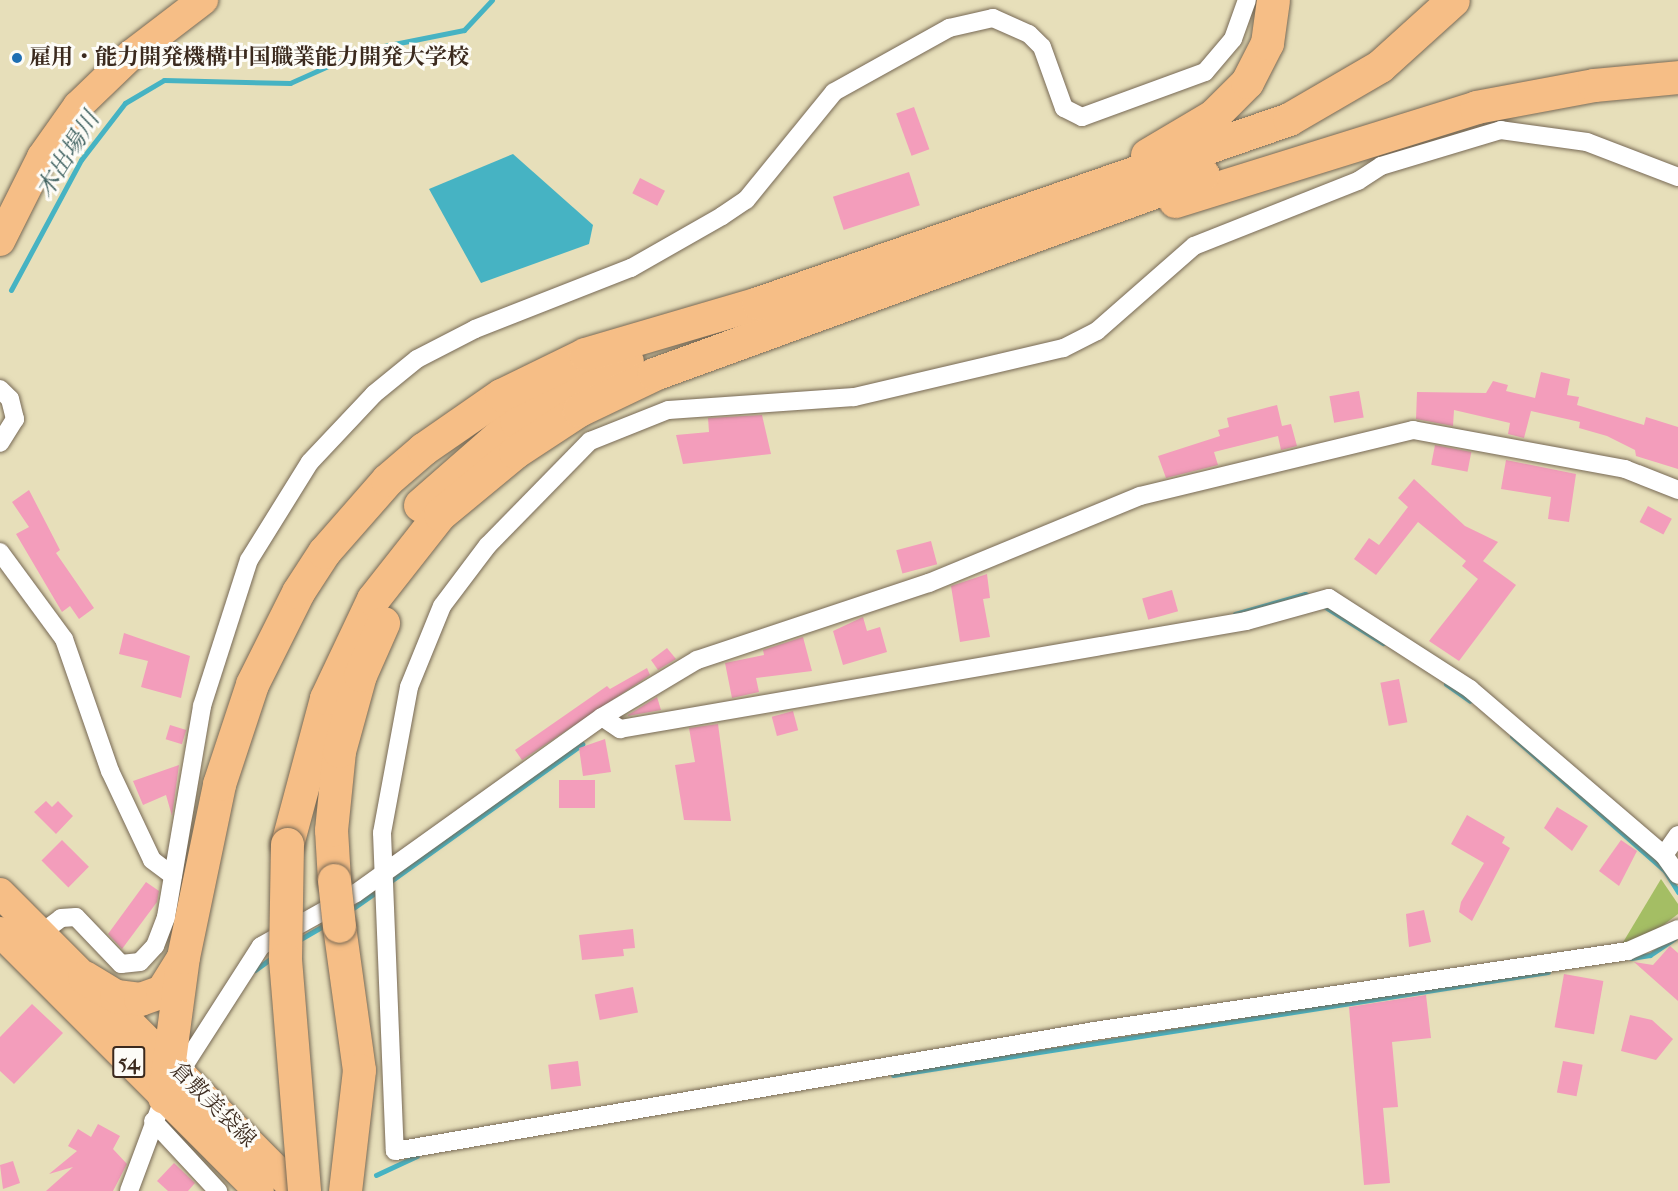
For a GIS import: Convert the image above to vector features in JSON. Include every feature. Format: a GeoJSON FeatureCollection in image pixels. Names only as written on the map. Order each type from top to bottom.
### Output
{"type":"FeatureCollection","features":[{"type":"Feature","properties":{"kind":"highway"},"geometry":{"type":"LineString","coordinates":[[1065,211],[1230,101],[1259,63],[1273,0]]}},
{"type":"Feature","properties":{"kind":"highway"},"geometry":{"type":"LineString","coordinates":[[287,844],[313,735],[354,632],[417,540],[486,474],[546,430],[645,378],[1065,211],[1323,103],[1397,53],[1453,0]]}},
{"type":"Feature","properties":{"kind":"highway"},"geometry":{"type":"LineString","coordinates":[[166,1087],[183,957],[219,784],[252,684],[298,592],[352,517],[423,448],[543,373],[624,340],[758,303],[1065,211],[1330,120],[1416,61],[1477,0]]}},
{"type":"Feature","properties":{"kind":"highway"},"geometry":{"type":"LineString","coordinates":[[1065,211],[1210,194],[1476,107],[1562,90],[1678,76]]}},
{"type":"Feature","properties":{"kind":"highway"},"geometry":{"type":"LineString","coordinates":[[304,1191],[285,959],[287,844],[299,730],[324,654],[362,580],[424,500],[482,446],[551,399],[758,303]]}},
{"type":"Feature","properties":{"kind":"highway"},"geometry":{"type":"LineString","coordinates":[[345,1191],[359,1070],[334,880],[334,790],[360,675],[409,577],[486,474]]}},
{"type":"Feature","properties":{"kind":"highway"},"geometry":{"type":"LineString","coordinates":[[84,977],[116,996],[140,999],[162,991],[183,957]]}},
{"type":"Feature","properties":{"kind":"main road"},"geometry":{"type":"LineString","coordinates":[[0,241],[42,157],[78,106],[131,55],[203,0]]}},
{"type":"Feature","properties":{"kind":"main road","name":"倉敷美袋線"},"geometry":{"type":"LineString","coordinates":[[0,893],[84,977],[166,1087],[259,1191]]}},
{"type":"Feature","properties":{"kind":"main road","name":"倉敷美袋線"},"geometry":{"type":"LineString","coordinates":[[0,932],[166,1087],[297,1191]]}},
{"type":"Feature","properties":{"kind":"street"},"geometry":{"type":"LineString","coordinates":[[40,934],[61,918],[76,917],[113,960],[140,962],[162,933],[202,706],[249,560],[310,462],[374,394],[417,359],[474,329],[631,268],[722,216],[746,200],[834,92],[949,28],[993,18],[1029,34],[1041,47],[1064,108],[1082,117],[1205,72],[1233,39],[1247,0]]}},
{"type":"Feature","properties":{"kind":"street"},"geometry":{"type":"LineString","coordinates":[[1678,177],[1587,142],[1501,130],[1380,166],[1358,181],[1194,246],[1097,331],[1063,348],[854,397],[668,410],[590,441],[488,545],[423,640],[394,750],[382,833],[395,1151],[1094,1031],[1628,951],[1678,929]]}},
{"type":"Feature","properties":{"kind":"street"},"geometry":{"type":"LineString","coordinates":[[0,389],[10,399],[15,419],[0,443]]}},
{"type":"Feature","properties":{"kind":"street"},"geometry":{"type":"LineString","coordinates":[[129,1191],[166,1087],[261,946],[383,883],[602,717],[657,680],[759,636],[929,583],[1140,496],[1335,445],[1413,430],[1486,440],[1625,469],[1678,490]]}},
{"type":"Feature","properties":{"kind":"street"},"geometry":{"type":"LineString","coordinates":[[0,552],[64,639],[124,800],[152,860],[173,876]]}},
{"type":"Feature","properties":{"kind":"street"},"geometry":{"type":"LineString","coordinates":[[602,717],[620,729],[1102,647],[1329,598],[1470,689],[1664,855],[1678,875]]}},
{"type":"Feature","properties":{"kind":"street"},"geometry":{"type":"LineString","coordinates":[[1664,855],[1678,835]]}},
{"type":"Feature","properties":{"kind":"street"},"geometry":{"type":"LineString","coordinates":[[166,1087],[218,1191]]}},
{"type":"Feature","properties":{"kind":"green space"},"geometry":{"type":"Polygon","coordinates":[[[1661,879],[1678,904],[1678,914],[1649,936],[1622,944],[1661,879]]]}},
{"type":"Feature","properties":{"kind":"water"},"geometry":{"type":"Polygon","coordinates":[[[513,154],[593,225],[589,244],[481,283],[429,189],[513,154]]]}},
{"type":"Feature","properties":{"kind":"building"},"geometry":{"type":"Polygon","coordinates":[[[914,107],[929,149],[912,156],[896,113],[914,107]]]}},
{"type":"Feature","properties":{"kind":"building"},"geometry":{"type":"Polygon","coordinates":[[[909,172],[920,205],[844,230],[833,197],[909,172]]]}},
{"type":"Feature","properties":{"kind":"building"},"geometry":{"type":"Polygon","coordinates":[[[640,178],[665,191],[657,206],[632,193],[640,178]]]}},
{"type":"Feature","properties":{"kind":"building"},"geometry":{"type":"Polygon","coordinates":[[[1541,372],[1570,379],[1567,395],[1579,397],[1577,405],[1644,425],[1646,417],[1678,427],[1678,469],[1636,456],[1635,450],[1607,436],[1579,428],[1580,422],[1531,411],[1524,438],[1508,434],[1510,423],[1454,410],[1453,426],[1416,419],[1417,392],[1486,393],[1493,381],[1508,385],[1506,391],[1535,398],[1541,372]]]}},
{"type":"Feature","properties":{"kind":"building"},"geometry":{"type":"Polygon","coordinates":[[[1359,391],[1364,418],[1334,423],[1329,396],[1359,391]]]}},
{"type":"Feature","properties":{"kind":"building"},"geometry":{"type":"Polygon","coordinates":[[[1277,405],[1282,426],[1291,424],[1297,446],[1281,450],[1278,436],[1214,452],[1218,465],[1166,478],[1158,456],[1220,436],[1218,430],[1229,427],[1227,418],[1277,405]]]}},
{"type":"Feature","properties":{"kind":"building"},"geometry":{"type":"Polygon","coordinates":[[[762,415],[771,454],[683,464],[676,435],[709,432],[708,418],[762,415]]]}},
{"type":"Feature","properties":{"kind":"building"},"geometry":{"type":"Polygon","coordinates":[[[1435,445],[1471,452],[1468,472],[1431,465],[1435,445]]]}},
{"type":"Feature","properties":{"kind":"building"},"geometry":{"type":"Polygon","coordinates":[[[1506,460],[1576,474],[1569,522],[1548,519],[1551,497],[1501,489],[1506,460]]]}},
{"type":"Feature","properties":{"kind":"building"},"geometry":{"type":"Polygon","coordinates":[[[1414,479],[1465,526],[1498,542],[1483,561],[1516,585],[1459,661],[1429,641],[1478,579],[1462,566],[1466,561],[1418,522],[1376,575],[1354,559],[1369,538],[1379,545],[1408,507],[1398,498],[1414,479]]]}},
{"type":"Feature","properties":{"kind":"building"},"geometry":{"type":"Polygon","coordinates":[[[29,490],[60,550],[56,553],[94,608],[79,619],[70,606],[62,612],[16,534],[29,527],[12,502],[29,490]]]}},
{"type":"Feature","properties":{"kind":"building"},"geometry":{"type":"Polygon","coordinates":[[[1648,506],[1672,519],[1663,535],[1640,522],[1648,506]]]}},
{"type":"Feature","properties":{"kind":"building"},"geometry":{"type":"Polygon","coordinates":[[[931,541],[937,564],[902,573],[896,550],[931,541]]]}},
{"type":"Feature","properties":{"kind":"building"},"geometry":{"type":"Polygon","coordinates":[[[987,574],[990,598],[983,599],[990,637],[960,642],[951,586],[987,574]]]}},
{"type":"Feature","properties":{"kind":"building"},"geometry":{"type":"Polygon","coordinates":[[[1172,590],[1178,611],[1148,620],[1142,599],[1172,590]]]}},
{"type":"Feature","properties":{"kind":"building"},"geometry":{"type":"Polygon","coordinates":[[[863,617],[867,631],[880,627],[887,652],[843,665],[833,631],[863,617]]]}},
{"type":"Feature","properties":{"kind":"building"},"geometry":{"type":"Polygon","coordinates":[[[124,633],[190,656],[181,698],[141,687],[148,661],[119,654],[124,633]]]}},
{"type":"Feature","properties":{"kind":"building"},"geometry":{"type":"Polygon","coordinates":[[[803,637],[812,671],[756,678],[759,692],[732,698],[725,663],[764,655],[763,650],[803,637]]]}},
{"type":"Feature","properties":{"kind":"building"},"geometry":{"type":"Polygon","coordinates":[[[667,648],[676,659],[658,670],[651,660],[667,648]]]}},
{"type":"Feature","properties":{"kind":"building"},"geometry":{"type":"Polygon","coordinates":[[[647,668],[650,675],[522,760],[515,750],[607,686],[610,689],[647,668]]]}},
{"type":"Feature","properties":{"kind":"building"},"geometry":{"type":"Polygon","coordinates":[[[1399,679],[1407,722],[1389,726],[1380,683],[1399,679]]]}},
{"type":"Feature","properties":{"kind":"building"},"geometry":{"type":"Polygon","coordinates":[[[657,697],[661,710],[628,716],[628,715],[657,697]]]}},
{"type":"Feature","properties":{"kind":"building"},"geometry":{"type":"Polygon","coordinates":[[[793,711],[798,730],[777,736],[772,717],[793,711]]]}},
{"type":"Feature","properties":{"kind":"building"},"geometry":{"type":"Polygon","coordinates":[[[718,724],[731,821],[684,820],[675,765],[695,762],[689,728],[718,724]]]}},
{"type":"Feature","properties":{"kind":"building"},"geometry":{"type":"Polygon","coordinates":[[[170,725],[186,730],[182,744],[166,739],[170,725]]]}},
{"type":"Feature","properties":{"kind":"building"},"geometry":{"type":"Polygon","coordinates":[[[605,739],[611,772],[583,776],[579,748],[605,739]]]}},
{"type":"Feature","properties":{"kind":"building"},"geometry":{"type":"Polygon","coordinates":[[[179,765],[172,816],[166,795],[143,805],[133,781],[179,765]]]}},
{"type":"Feature","properties":{"kind":"building"},"geometry":{"type":"Polygon","coordinates":[[[559,780],[595,780],[595,808],[559,808],[559,780]]]}},
{"type":"Feature","properties":{"kind":"building"},"geometry":{"type":"Polygon","coordinates":[[[46,801],[52,807],[58,801],[73,816],[56,834],[34,812],[46,801]]]}},
{"type":"Feature","properties":{"kind":"building"},"geometry":{"type":"Polygon","coordinates":[[[1557,807],[1588,826],[1572,851],[1544,828],[1557,807]]]}},
{"type":"Feature","properties":{"kind":"building"},"geometry":{"type":"Polygon","coordinates":[[[1467,815],[1505,837],[1502,843],[1510,848],[1472,921],[1459,912],[1461,902],[1484,863],[1451,844],[1467,815]]]}},
{"type":"Feature","properties":{"kind":"building"},"geometry":{"type":"Polygon","coordinates":[[[62,840],[89,867],[68,887],[41,861],[62,840]]]}},
{"type":"Feature","properties":{"kind":"building"},"geometry":{"type":"Polygon","coordinates":[[[1621,840],[1637,851],[1619,886],[1599,871],[1621,840]]]}},
{"type":"Feature","properties":{"kind":"building"},"geometry":{"type":"Polygon","coordinates":[[[146,882],[159,891],[157,902],[122,949],[108,934],[146,882]]]}},
{"type":"Feature","properties":{"kind":"building"},"geometry":{"type":"Polygon","coordinates":[[[1424,910],[1431,942],[1409,947],[1406,914],[1424,910]]]}},
{"type":"Feature","properties":{"kind":"building"},"geometry":{"type":"Polygon","coordinates":[[[633,929],[635,948],[623,949],[624,956],[582,960],[579,935],[633,929]]]}},
{"type":"Feature","properties":{"kind":"building"},"geometry":{"type":"Polygon","coordinates":[[[1670,946],[1678,953],[1678,1001],[1634,962],[1653,965],[1670,946]]]}},
{"type":"Feature","properties":{"kind":"building"},"geometry":{"type":"Polygon","coordinates":[[[1564,974],[1603,981],[1594,1034],[1555,1027],[1564,974]]]}},
{"type":"Feature","properties":{"kind":"building"},"geometry":{"type":"Polygon","coordinates":[[[633,987],[638,1013],[600,1020],[595,994],[633,987]]]}},
{"type":"Feature","properties":{"kind":"building"},"geometry":{"type":"Polygon","coordinates":[[[1426,995],[1431,1038],[1392,1042],[1398,1107],[1383,1108],[1390,1183],[1364,1185],[1349,1007],[1426,995]]]}},
{"type":"Feature","properties":{"kind":"building"},"geometry":{"type":"Polygon","coordinates":[[[32,1004],[63,1033],[14,1084],[0,1071],[0,1037],[32,1004]]]}},
{"type":"Feature","properties":{"kind":"building"},"geometry":{"type":"Polygon","coordinates":[[[1630,1015],[1652,1020],[1673,1039],[1656,1060],[1621,1051],[1630,1015]]]}},
{"type":"Feature","properties":{"kind":"building"},"geometry":{"type":"Polygon","coordinates":[[[578,1061],[581,1086],[551,1089],[548,1065],[578,1061]]]}},
{"type":"Feature","properties":{"kind":"building"},"geometry":{"type":"Polygon","coordinates":[[[1563,1061],[1583,1065],[1577,1096],[1557,1092],[1563,1061]]]}},
{"type":"Feature","properties":{"kind":"building"},"geometry":{"type":"Polygon","coordinates":[[[98,1124],[120,1136],[113,1149],[127,1164],[113,1191],[46,1191],[73,1167],[49,1174],[77,1151],[68,1146],[78,1129],[91,1137],[98,1124]]]}},
{"type":"Feature","properties":{"kind":"building"},"geometry":{"type":"Polygon","coordinates":[[[13,1161],[20,1183],[3,1189],[0,1165],[13,1161]]]}},
{"type":"Feature","properties":{"kind":"building"},"geometry":{"type":"Polygon","coordinates":[[[174,1163],[195,1183],[188,1191],[168,1191],[157,1181],[174,1163]]]}},
{"type":"Feature","properties":{"kind":"waterway","name":"木出場川"},"geometry":{"type":"LineString","coordinates":[[11,290],[81,160],[125,103],[164,80],[290,83],[364,50],[464,30],[492,0]]}},
{"type":"Feature","properties":{"kind":"waterway"},"geometry":{"type":"LineString","coordinates":[[1235,614],[1305,594],[1312,598]]}},
{"type":"Feature","properties":{"kind":"waterway"},"geometry":{"type":"LineString","coordinates":[[1322,605],[1383,643]]}},
{"type":"Feature","properties":{"kind":"waterway"},"geometry":{"type":"LineString","coordinates":[[1446,684],[1470,701]]}},
{"type":"Feature","properties":{"kind":"waterway"},"geometry":{"type":"LineString","coordinates":[[1512,736],[1665,871],[1678,892]]}},
{"type":"Feature","properties":{"kind":"waterway"},"geometry":{"type":"LineString","coordinates":[[388,883],[582,744]]}},
{"type":"Feature","properties":{"kind":"waterway"},"geometry":{"type":"LineString","coordinates":[[349,911],[380,889]]}},
{"type":"Feature","properties":{"kind":"waterway"},"geometry":{"type":"LineString","coordinates":[[297,941],[328,923]]}},
{"type":"Feature","properties":{"kind":"waterway"},"geometry":{"type":"LineString","coordinates":[[1631,958],[1650,955],[1674,939]]}},
{"type":"Feature","properties":{"kind":"waterway"},"geometry":{"type":"LineString","coordinates":[[255,970],[274,956]]}},
{"type":"Feature","properties":{"kind":"waterway"},"geometry":{"type":"LineString","coordinates":[[893,1075],[1548,972]]}},
{"type":"Feature","properties":{"kind":"waterway"},"geometry":{"type":"LineString","coordinates":[[376,1175],[417,1156]]}},
{"type":"Feature","properties":{"kind":"place","name":"雇用・能力開発機構中国職業能力開発大学校"},"geometry":{"type":"Point","coordinates":[17,58]}}]}
